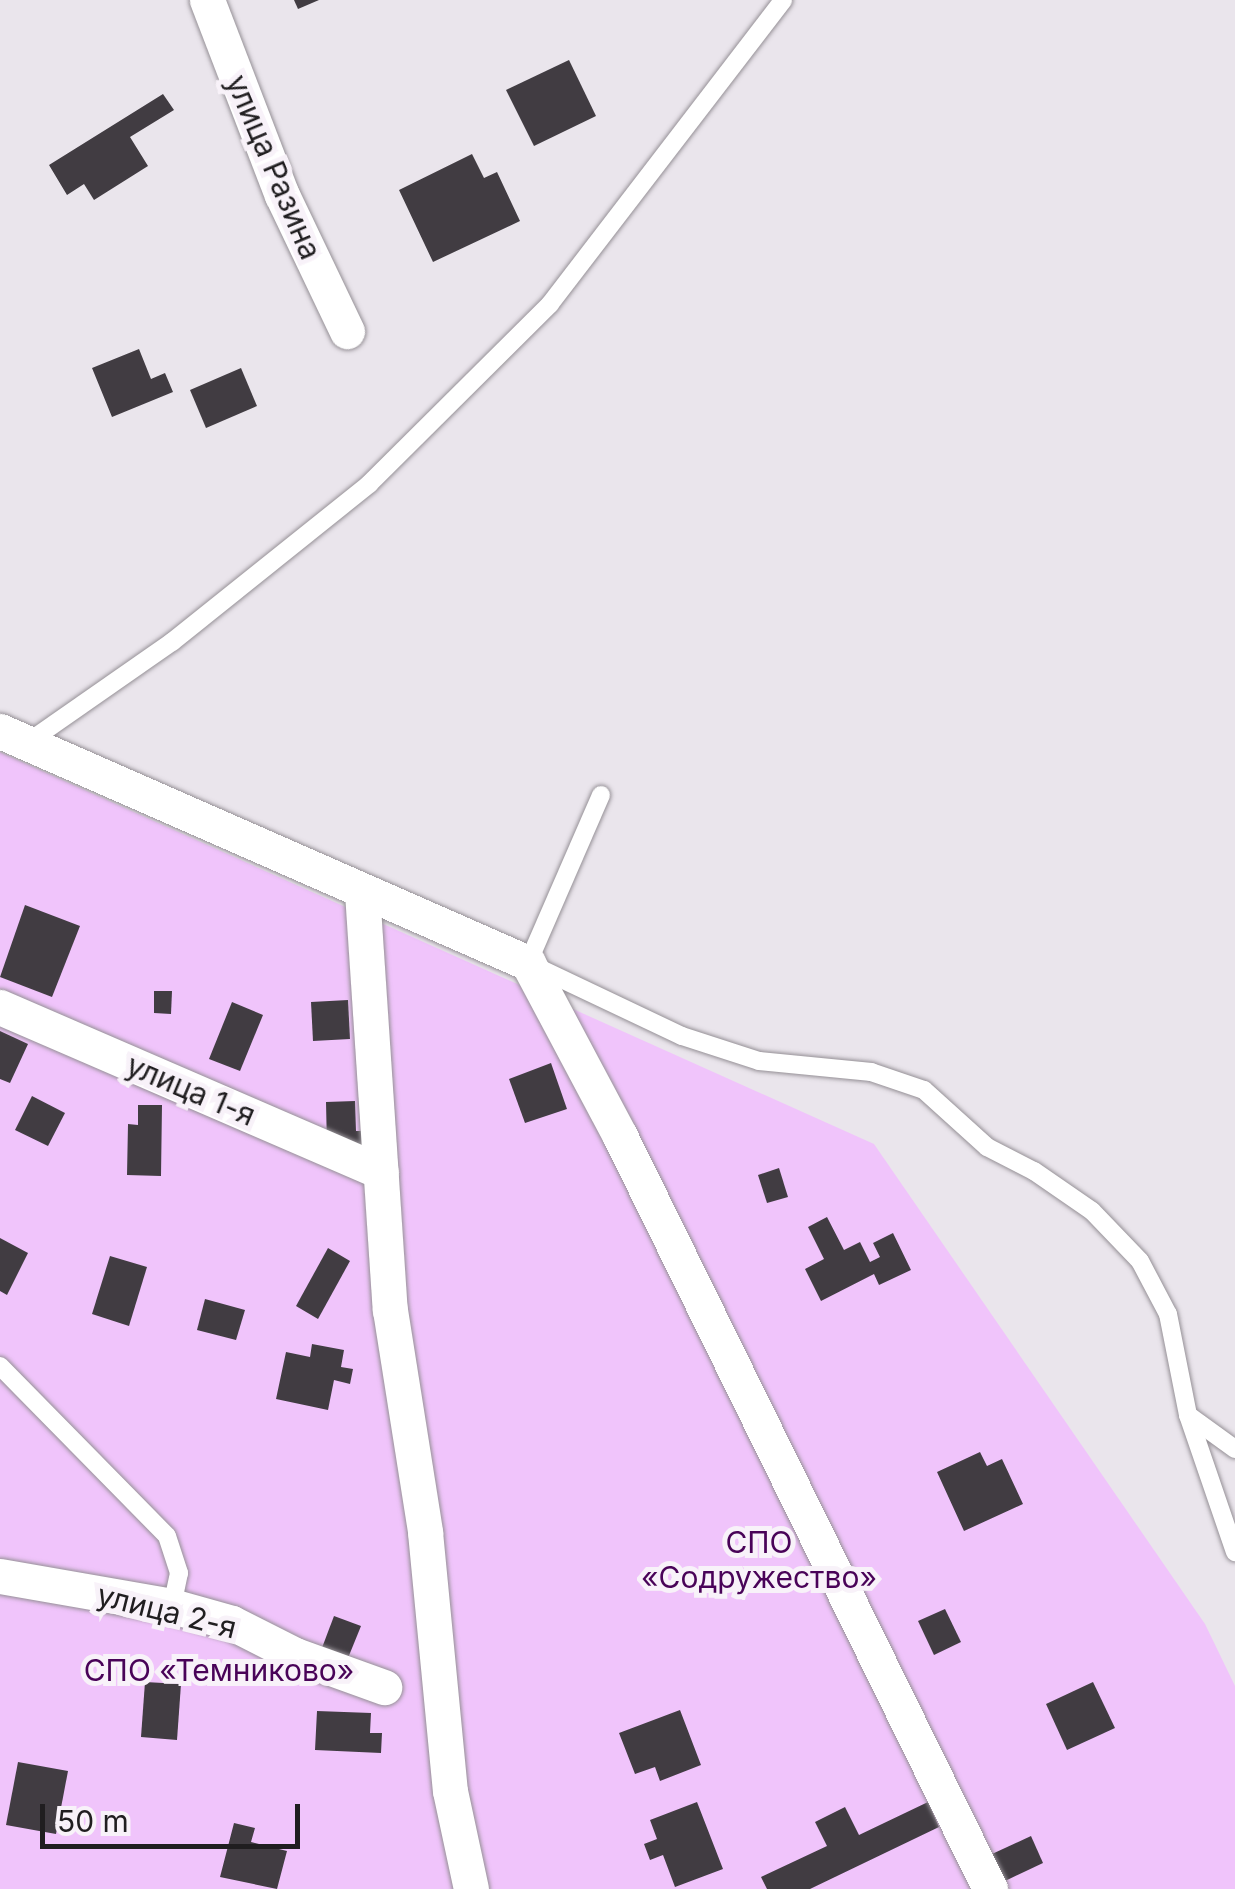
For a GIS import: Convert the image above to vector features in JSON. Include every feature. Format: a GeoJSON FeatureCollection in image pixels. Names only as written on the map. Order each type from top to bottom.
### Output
{"type":"FeatureCollection","features":[{"type":"Feature","properties":{"kind":"street","name":"улица Разина"},"geometry":{"type":"LineString","coordinates":[[206,0],[282,195],[347,331]]}},
{"type":"Feature","properties":{"kind":"street"},"geometry":{"type":"LineString","coordinates":[[13,737],[528,963],[620,1136],[990,1889]]}},
{"type":"Feature","properties":{"kind":"street"},"geometry":{"type":"LineString","coordinates":[[362,892],[390,1310],[426,1532],[450,1791],[470,1889]]}},
{"type":"Feature","properties":{"kind":"street","name":"улица 1-я"},"geometry":{"type":"LineString","coordinates":[[0,1007],[381,1172]]}},
{"type":"Feature","properties":{"kind":"street","name":"улица 2-я"},"geometry":{"type":"LineString","coordinates":[[0,1576],[172,1606],[232,1623],[295,1654],[384,1688]]}},
{"type":"Feature","properties":{"kind":"lane"},"geometry":{"type":"LineString","coordinates":[[13,737],[172,642],[369,484],[550,304],[782,0]]}},
{"type":"Feature","properties":{"kind":"lane"},"geometry":{"type":"LineString","coordinates":[[601,795],[528,963],[682,1036],[744,1056],[872,1072],[924,1090],[988,1147],[1034,1171],[1092,1211],[1140,1261],[1168,1314],[1188,1416],[1235,1552]]}},
{"type":"Feature","properties":{"kind":"lane"},"geometry":{"type":"LineString","coordinates":[[0,1366],[167,1536],[180,1573],[172,1606]]}},
{"type":"Feature","properties":{"kind":"lane"},"geometry":{"type":"LineString","coordinates":[[1188,1416],[1235,1449]]}},
{"type":"Feature","properties":{"kind":"green space"},"geometry":{"type":"Polygon","coordinates":[[[0,752],[874,1144],[1205,1624],[1235,1686],[1235,1889],[0,1889],[0,752]]]}},
{"type":"Feature","properties":{"kind":"building"},"geometry":{"type":"Polygon","coordinates":[[[294,0],[319,0],[298,9],[294,0]]]}},
{"type":"Feature","properties":{"kind":"building"},"geometry":{"type":"Polygon","coordinates":[[[569,60],[596,116],[534,146],[506,90],[569,60]]]}},
{"type":"Feature","properties":{"kind":"building"},"geometry":{"type":"Polygon","coordinates":[[[163,94],[174,110],[130,137],[148,166],[94,200],[84,184],[67,195],[49,165],[163,94]]]}},
{"type":"Feature","properties":{"kind":"building"},"geometry":{"type":"Polygon","coordinates":[[[472,154],[484,178],[497,172],[520,221],[433,262],[399,190],[472,154]]]}},
{"type":"Feature","properties":{"kind":"building"},"geometry":{"type":"Polygon","coordinates":[[[139,349],[151,379],[165,373],[173,392],[112,417],[92,368],[139,349]]]}},
{"type":"Feature","properties":{"kind":"building"},"geometry":{"type":"Polygon","coordinates":[[[241,368],[257,406],[206,428],[190,390],[241,368]]]}},
{"type":"Feature","properties":{"kind":"building"},"geometry":{"type":"Polygon","coordinates":[[[25,905],[80,926],[52,997],[0,977],[25,905]]]}},
{"type":"Feature","properties":{"kind":"building"},"geometry":{"type":"Polygon","coordinates":[[[154,991],[172,991],[171,1014],[154,1013],[154,991]]]}},
{"type":"Feature","properties":{"kind":"building"},"geometry":{"type":"Polygon","coordinates":[[[348,1000],[350,1039],[313,1041],[311,1002],[348,1000]]]}},
{"type":"Feature","properties":{"kind":"building"},"geometry":{"type":"Polygon","coordinates":[[[232,1002],[263,1015],[240,1071],[209,1059],[232,1002]]]}},
{"type":"Feature","properties":{"kind":"building"},"geometry":{"type":"Polygon","coordinates":[[[0,1031],[28,1044],[10,1083],[0,1079],[0,1031]]]}},
{"type":"Feature","properties":{"kind":"building"},"geometry":{"type":"Polygon","coordinates":[[[551,1063],[567,1109],[525,1123],[509,1079],[551,1063]]]}},
{"type":"Feature","properties":{"kind":"building"},"geometry":{"type":"Polygon","coordinates":[[[32,1096],[65,1113],[48,1146],[15,1130],[32,1096]]]}},
{"type":"Feature","properties":{"kind":"building"},"geometry":{"type":"Polygon","coordinates":[[[355,1101],[356,1131],[362,1131],[362,1147],[327,1148],[326,1102],[355,1101]]]}},
{"type":"Feature","properties":{"kind":"building"},"geometry":{"type":"Polygon","coordinates":[[[138,1105],[162,1105],[161,1176],[127,1175],[128,1124],[138,1125],[138,1105]]]}},
{"type":"Feature","properties":{"kind":"building"},"geometry":{"type":"Polygon","coordinates":[[[779,1168],[788,1197],[767,1203],[758,1175],[779,1168]]]}},
{"type":"Feature","properties":{"kind":"building"},"geometry":{"type":"Polygon","coordinates":[[[827,1217],[844,1250],[860,1242],[870,1262],[880,1257],[873,1243],[893,1233],[911,1270],[879,1285],[874,1274],[821,1301],[805,1269],[824,1259],[808,1227],[827,1217]]]}},
{"type":"Feature","properties":{"kind":"building"},"geometry":{"type":"Polygon","coordinates":[[[0,1238],[28,1253],[7,1295],[0,1291],[0,1238]]]}},
{"type":"Feature","properties":{"kind":"building"},"geometry":{"type":"Polygon","coordinates":[[[328,1248],[350,1261],[318,1319],[296,1306],[328,1248]]]}},
{"type":"Feature","properties":{"kind":"building"},"geometry":{"type":"Polygon","coordinates":[[[110,1256],[147,1267],[129,1326],[92,1314],[110,1256]]]}},
{"type":"Feature","properties":{"kind":"building"},"geometry":{"type":"Polygon","coordinates":[[[205,1299],[245,1310],[236,1340],[197,1330],[205,1299]]]}},
{"type":"Feature","properties":{"kind":"building"},"geometry":{"type":"Polygon","coordinates":[[[312,1344],[344,1350],[341,1367],[353,1369],[350,1384],[334,1380],[328,1410],[276,1399],[286,1352],[310,1357],[312,1344]]]}},
{"type":"Feature","properties":{"kind":"building"},"geometry":{"type":"Polygon","coordinates":[[[980,1452],[987,1466],[1002,1459],[1023,1504],[964,1531],[937,1472],[980,1452]]]}},
{"type":"Feature","properties":{"kind":"building"},"geometry":{"type":"Polygon","coordinates":[[[945,1609],[961,1642],[934,1655],[918,1621],[945,1609]]]}},
{"type":"Feature","properties":{"kind":"building"},"geometry":{"type":"Polygon","coordinates":[[[334,1616],[361,1626],[346,1663],[320,1653],[334,1616]]]}},
{"type":"Feature","properties":{"kind":"building"},"geometry":{"type":"Polygon","coordinates":[[[145,1682],[181,1684],[177,1740],[141,1737],[145,1682]]]}},
{"type":"Feature","properties":{"kind":"building"},"geometry":{"type":"Polygon","coordinates":[[[1093,1682],[1115,1728],[1067,1750],[1046,1704],[1093,1682]]]}},
{"type":"Feature","properties":{"kind":"building"},"geometry":{"type":"Polygon","coordinates":[[[680,1710],[701,1765],[660,1781],[655,1767],[635,1774],[619,1733],[680,1710]]]}},
{"type":"Feature","properties":{"kind":"building"},"geometry":{"type":"Polygon","coordinates":[[[317,1711],[371,1713],[370,1733],[382,1733],[381,1753],[315,1750],[317,1711]]]}},
{"type":"Feature","properties":{"kind":"building"},"geometry":{"type":"Polygon","coordinates":[[[18,1762],[68,1771],[56,1834],[6,1825],[18,1762]]]}},
{"type":"Feature","properties":{"kind":"building"},"geometry":{"type":"Polygon","coordinates":[[[697,1802],[723,1869],[675,1887],[663,1855],[650,1860],[644,1844],[657,1839],[650,1820],[697,1802]]]}},
{"type":"Feature","properties":{"kind":"building"},"geometry":{"type":"Polygon","coordinates":[[[928,1802],[939,1827],[810,1889],[767,1889],[761,1877],[827,1846],[815,1822],[845,1807],[859,1835],[928,1802]]]}},
{"type":"Feature","properties":{"kind":"building"},"geometry":{"type":"Polygon","coordinates":[[[234,1823],[255,1828],[251,1842],[287,1851],[277,1889],[220,1877],[234,1823]]]}},
{"type":"Feature","properties":{"kind":"building"},"geometry":{"type":"Polygon","coordinates":[[[1031,1836],[1043,1863],[1005,1881],[992,1854],[1031,1836]]]}},
{"type":"Feature","properties":{"kind":"park label","name":"СПО «Содружество»"},"geometry":{"type":"Point","coordinates":[759,1559]}},
{"type":"Feature","properties":{"kind":"park label","name":"СПО «Темниково»"},"geometry":{"type":"Point","coordinates":[219,1670]}}]}
